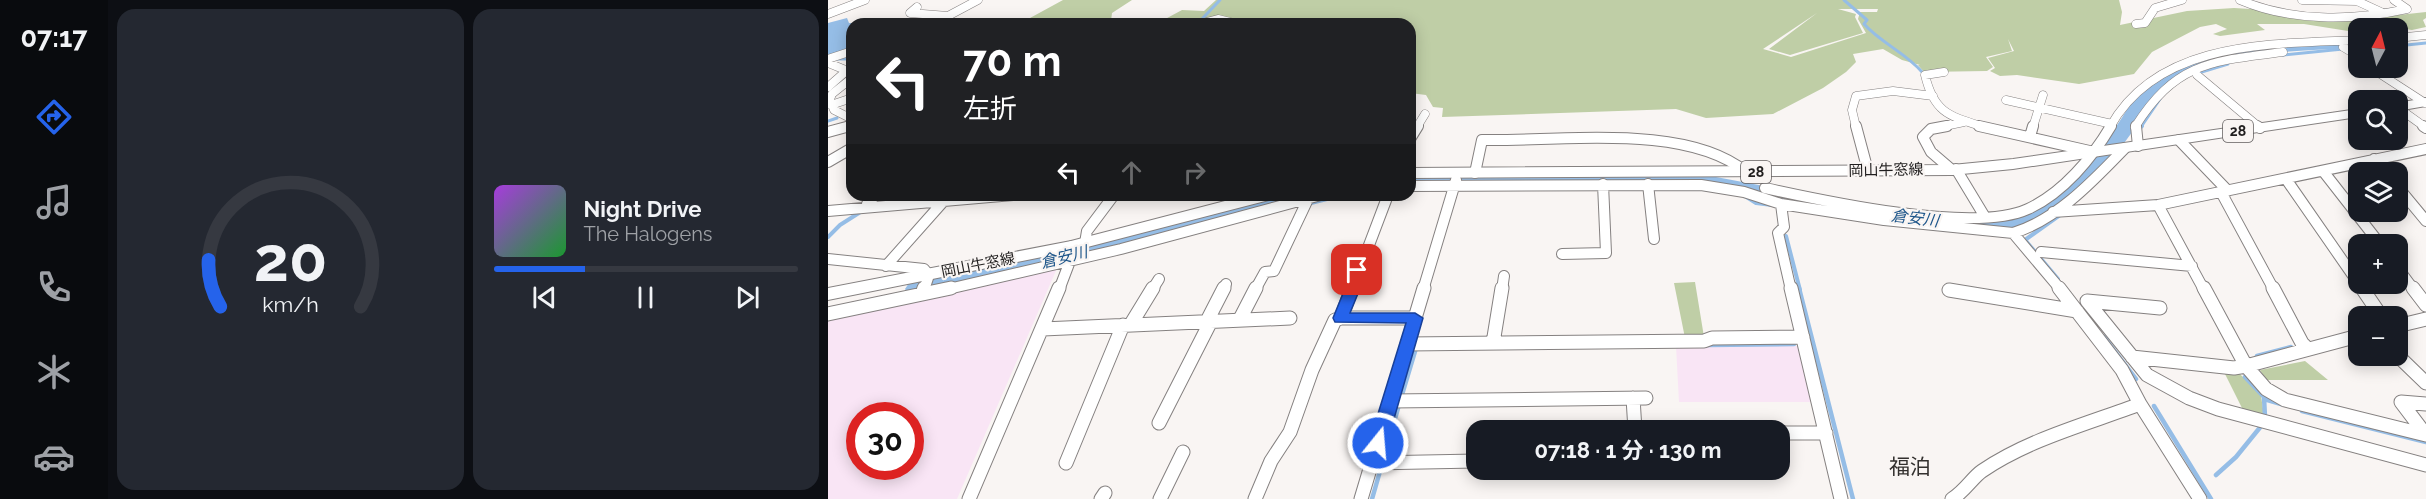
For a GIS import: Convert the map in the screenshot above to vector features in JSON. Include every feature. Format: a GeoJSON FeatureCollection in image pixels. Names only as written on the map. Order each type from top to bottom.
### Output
{"type":"FeatureCollection","features":[{"type":"Feature","properties":{"kind":"main road"},"geometry":{"type":"LineString","coordinates":[[2408,105],[2425,102]]}},
{"type":"Feature","properties":{"kind":"main road","name":"岡山牛窓線"},"geometry":{"type":"LineString","coordinates":[[1416,174],[1458,181],[1754,172],[1954,169],[2098,152],[2348,115]]}},
{"type":"Feature","properties":{"kind":"main road","name":"岡山牛窓線"},"geometry":{"type":"LineString","coordinates":[[828,294],[925,285],[1075,250],[1246,201]]}},
{"type":"Feature","properties":{"kind":"street"},"geometry":{"type":"LineString","coordinates":[[828,14],[865,0]]}},
{"type":"Feature","properties":{"kind":"street"},"geometry":{"type":"LineString","coordinates":[[944,18],[978,0]]}},
{"type":"Feature","properties":{"kind":"street"},"geometry":{"type":"LineString","coordinates":[[2150,0],[2155,8]]}},
{"type":"Feature","properties":{"kind":"street"},"geometry":{"type":"LineString","coordinates":[[2136,24],[2145,23],[2155,8],[2182,0]]}},
{"type":"Feature","properties":{"kind":"street"},"geometry":{"type":"LineString","coordinates":[[2240,0],[2259,8],[2328,18],[2408,9],[2394,0]]}},
{"type":"Feature","properties":{"kind":"street"},"geometry":{"type":"LineString","coordinates":[[2302,0],[2357,1],[2383,13]]}},
{"type":"Feature","properties":{"kind":"street"},"geometry":{"type":"LineString","coordinates":[[917,7],[910,13],[948,16]]}},
{"type":"Feature","properties":{"kind":"street"},"geometry":{"type":"LineString","coordinates":[[2408,37],[2426,35]]}},
{"type":"Feature","properties":{"kind":"street"},"geometry":{"type":"LineString","coordinates":[[2408,43],[2426,41]]}},
{"type":"Feature","properties":{"kind":"street"},"geometry":{"type":"LineString","coordinates":[[1361,499],[1378,463],[1396,401],[1407,344],[1458,181],[1482,140],[1529,141],[1542,137],[1681,144],[1729,157],[1754,172],[1765,193],[1781,204],[1943,228],[2024,232],[2092,181],[2127,147],[2134,128],[2152,99],[2168,85],[2194,70],[2236,58],[2348,42]]}},
{"type":"Feature","properties":{"kind":"street"},"geometry":{"type":"LineString","coordinates":[[2337,45],[2348,51]]}},
{"type":"Feature","properties":{"kind":"street"},"geometry":{"type":"LineString","coordinates":[[1416,185],[1458,181],[1724,187],[1899,211],[1986,217],[2027,210],[2098,152],[2112,124],[2136,92],[2154,77],[2206,56],[2232,52],[2348,46]]}},
{"type":"Feature","properties":{"kind":"street"},"geometry":{"type":"LineString","coordinates":[[828,61],[846,54]]}},
{"type":"Feature","properties":{"kind":"street"},"geometry":{"type":"LineString","coordinates":[[828,61],[843,69],[841,76]]}},
{"type":"Feature","properties":{"kind":"street"},"geometry":{"type":"LineString","coordinates":[[1944,72],[1925,75],[1934,104],[1964,122],[2098,152]]}},
{"type":"Feature","properties":{"kind":"street"},"geometry":{"type":"LineString","coordinates":[[828,87],[841,76],[846,75]]}},
{"type":"Feature","properties":{"kind":"street"},"geometry":{"type":"LineString","coordinates":[[2197,75],[2260,128]]}},
{"type":"Feature","properties":{"kind":"street"},"geometry":{"type":"LineString","coordinates":[[2388,78],[2425,102]]}},
{"type":"Feature","properties":{"kind":"street"},"geometry":{"type":"LineString","coordinates":[[831,105],[832,94],[846,83]]}},
{"type":"Feature","properties":{"kind":"street"},"geometry":{"type":"LineString","coordinates":[[1868,171],[1852,110],[1856,96],[1893,91],[1933,96]]}},
{"type":"Feature","properties":{"kind":"street"},"geometry":{"type":"LineString","coordinates":[[2031,133],[2043,95]]}},
{"type":"Feature","properties":{"kind":"street"},"geometry":{"type":"LineString","coordinates":[[831,105],[846,100]]}},
{"type":"Feature","properties":{"kind":"street"},"geometry":{"type":"LineString","coordinates":[[2006,100],[2112,124]]}},
{"type":"Feature","properties":{"kind":"street"},"geometry":{"type":"LineString","coordinates":[[831,105],[840,114],[846,116]]}},
{"type":"Feature","properties":{"kind":"street"},"geometry":{"type":"LineString","coordinates":[[1416,129],[1425,114]]}},
{"type":"Feature","properties":{"kind":"street"},"geometry":{"type":"LineString","coordinates":[[2408,115],[2426,128]]}},
{"type":"Feature","properties":{"kind":"street"},"geometry":{"type":"LineString","coordinates":[[1964,122],[1931,129],[1923,137],[1931,152],[1954,169],[1986,217]]}},
{"type":"Feature","properties":{"kind":"street"},"geometry":{"type":"LineString","coordinates":[[828,132],[846,127]]}},
{"type":"Feature","properties":{"kind":"street"},"geometry":{"type":"LineString","coordinates":[[2179,140],[2225,192],[2305,346]]}},
{"type":"Feature","properties":{"kind":"street"},"geometry":{"type":"LineString","coordinates":[[2053,212],[2158,205],[2426,149]]}},
{"type":"Feature","properties":{"kind":"street"},"geometry":{"type":"LineString","coordinates":[[828,162],[846,152]]}},
{"type":"Feature","properties":{"kind":"street"},"geometry":{"type":"LineString","coordinates":[[2324,171],[2372,234]]}},
{"type":"Feature","properties":{"kind":"street"},"geometry":{"type":"LineString","coordinates":[[2286,179],[2374,306]]}},
{"type":"Feature","properties":{"kind":"street"},"geometry":{"type":"LineString","coordinates":[[1562,254],[1606,253],[1603,186]]}},
{"type":"Feature","properties":{"kind":"street"},"geometry":{"type":"LineString","coordinates":[[1648,186],[1654,239]]}},
{"type":"Feature","properties":{"kind":"street"},"geometry":{"type":"LineString","coordinates":[[2408,199],[2426,221]]}},
{"type":"Feature","properties":{"kind":"street"},"geometry":{"type":"LineString","coordinates":[[867,204],[870,201]]}},
{"type":"Feature","properties":{"kind":"street"},"geometry":{"type":"LineString","coordinates":[[828,211],[950,201]]}},
{"type":"Feature","properties":{"kind":"street"},"geometry":{"type":"LineString","coordinates":[[969,499],[1075,250],[1110,201]]}},
{"type":"Feature","properties":{"kind":"street"},"geometry":{"type":"LineString","coordinates":[[1075,250],[1302,201]]}},
{"type":"Feature","properties":{"kind":"street"},"geometry":{"type":"LineString","coordinates":[[1240,320],[1265,272],[1274,271],[1310,201]]}},
{"type":"Feature","properties":{"kind":"street"},"geometry":{"type":"LineString","coordinates":[[1341,318],[1386,201]]}},
{"type":"Feature","properties":{"kind":"street"},"geometry":{"type":"LineString","coordinates":[[886,266],[942,203]]}},
{"type":"Feature","properties":{"kind":"street"},"geometry":{"type":"LineString","coordinates":[[1781,204],[1784,227],[1778,233],[1841,499]]}},
{"type":"Feature","properties":{"kind":"street"},"geometry":{"type":"LineString","coordinates":[[2158,205],[2246,366],[2266,389],[2284,400],[2426,435]]}},
{"type":"Feature","properties":{"kind":"street"},"geometry":{"type":"LineString","coordinates":[[2013,233],[2077,311],[2135,390],[2140,404],[2198,498]]}},
{"type":"Feature","properties":{"kind":"street"},"geometry":{"type":"LineString","coordinates":[[2041,252],[2192,266]]}},
{"type":"Feature","properties":{"kind":"street"},"geometry":{"type":"LineString","coordinates":[[828,259],[924,269],[925,285],[828,314]]}},
{"type":"Feature","properties":{"kind":"street"},"geometry":{"type":"LineString","coordinates":[[1493,343],[1504,276]]}},
{"type":"Feature","properties":{"kind":"street"},"geometry":{"type":"LineString","coordinates":[[1066,463],[1127,325],[1159,279]]}},
{"type":"Feature","properties":{"kind":"street"},"geometry":{"type":"LineString","coordinates":[[2408,281],[2426,305]]}},
{"type":"Feature","properties":{"kind":"street"},"geometry":{"type":"LineString","coordinates":[[1159,423],[1226,284]]}},
{"type":"Feature","properties":{"kind":"street"},"geometry":{"type":"LineString","coordinates":[[1949,290],[2077,311]]}},
{"type":"Feature","properties":{"kind":"street"},"geometry":{"type":"LineString","coordinates":[[2160,308],[2087,301],[2132,357],[2154,380],[2205,405],[2426,465]]}},
{"type":"Feature","properties":{"kind":"street"},"geometry":{"type":"LineString","coordinates":[[1043,329],[1290,318]]}},
{"type":"Feature","properties":{"kind":"street"},"geometry":{"type":"LineString","coordinates":[[1255,499],[1271,461],[1290,432],[1322,347],[1335,320],[1341,318],[1415,318]]}},
{"type":"Feature","properties":{"kind":"street"},"geometry":{"type":"LineString","coordinates":[[2408,323],[2426,318]]}},
{"type":"Feature","properties":{"kind":"street"},"geometry":{"type":"LineString","coordinates":[[1407,344],[1803,337]]}},
{"type":"Feature","properties":{"kind":"street"},"geometry":{"type":"LineString","coordinates":[[2132,357],[2234,368],[2305,346],[2348,338]]}},
{"type":"Feature","properties":{"kind":"street"},"geometry":{"type":"LineString","coordinates":[[2408,366],[2426,383]]}},
{"type":"Feature","properties":{"kind":"street"},"geometry":{"type":"LineString","coordinates":[[2135,390],[2154,380]]}},
{"type":"Feature","properties":{"kind":"street"},"geometry":{"type":"LineString","coordinates":[[1396,401],[1640,398],[1637,420]]}},
{"type":"Feature","properties":{"kind":"street"},"geometry":{"type":"LineString","coordinates":[[2426,404],[2401,402],[2426,435]]}},
{"type":"Feature","properties":{"kind":"street"},"geometry":{"type":"LineString","coordinates":[[1952,499],[1966,490],[1980,472],[2036,443],[2140,404]]}},
{"type":"Feature","properties":{"kind":"street"},"geometry":{"type":"LineString","coordinates":[[1790,434],[1826,433]]}},
{"type":"Feature","properties":{"kind":"street"},"geometry":{"type":"LineString","coordinates":[[1160,499],[1184,452]]}},
{"type":"Feature","properties":{"kind":"street"},"geometry":{"type":"LineString","coordinates":[[1378,463],[1466,461]]}},
{"type":"Feature","properties":{"kind":"shaded area"},"geometry":{"type":"Polygon","coordinates":[[[1058,266],[957,499],[828,499],[828,320],[1058,266]]]}},
{"type":"Feature","properties":{"kind":"shaded area"},"geometry":{"type":"Polygon","coordinates":[[[1676,346],[1798,346],[1811,402],[1679,402],[1676,346]]]}},
{"type":"Feature","properties":{"kind":"green space"},"geometry":{"type":"Polygon","coordinates":[[[1063,0],[1132,0],[1112,13],[1111,18],[1030,18],[1063,0]]]}},
{"type":"Feature","properties":{"kind":"green space"},"geometry":{"type":"Polygon","coordinates":[[[1216,0],[2119,0],[2122,12],[2120,25],[2187,11],[2234,8],[2380,17],[2426,12],[2426,18],[2423,20],[2426,27],[2408,29],[2408,18],[2348,18],[2348,31],[2304,24],[2257,24],[2265,30],[2220,36],[2213,34],[2227,29],[2216,24],[2200,27],[2152,52],[2134,74],[2079,84],[2017,75],[2000,76],[1990,71],[1995,68],[1988,58],[2014,51],[2008,39],[2012,51],[1986,57],[1993,67],[1987,71],[1924,72],[1918,65],[1920,65],[1902,60],[1883,49],[1853,54],[1856,62],[1846,72],[1823,88],[1773,114],[1706,118],[1676,109],[1442,117],[1443,108],[1433,107],[1426,95],[1416,94],[1416,18],[1167,18],[1182,10],[1204,11],[1216,0]],[[1838,9],[1856,14],[1855,17],[1863,33],[1790,55],[1769,49],[1817,13],[1763,49],[1791,57],[1866,33],[1858,19],[1860,12],[1877,12],[1878,9],[1838,9]]]}},
{"type":"Feature","properties":{"kind":"green space"},"geometry":{"type":"Polygon","coordinates":[[[1695,282],[1704,337],[1685,338],[1674,283],[1695,282]]]}},
{"type":"Feature","properties":{"kind":"green space"},"geometry":{"type":"Polygon","coordinates":[[[2305,361],[2328,380],[2266,380],[2260,370],[2305,361]]]}},
{"type":"Feature","properties":{"kind":"green space"},"geometry":{"type":"Polygon","coordinates":[[[2224,372],[2239,373],[2261,396],[2264,415],[2243,410],[2224,372]]]}},
{"type":"Feature","properties":{"kind":"water"},"geometry":{"type":"Polygon","coordinates":[[[846,18],[846,50],[828,58],[828,23],[846,18]]]}},
{"type":"Feature","properties":{"kind":"waterway"},"geometry":{"type":"LineString","coordinates":[[1203,18],[1220,0]]}},
{"type":"Feature","properties":{"kind":"waterway"},"geometry":{"type":"LineString","coordinates":[[1844,0],[1867,20],[1864,24],[1871,31],[1923,73]]}},
{"type":"Feature","properties":{"kind":"waterway","name":"倉安川"},"geometry":{"type":"LineString","coordinates":[[1934,221],[2002,225],[2026,217],[2041,208],[2073,184],[2101,157],[2123,131],[2150,91],[2162,81],[2183,70],[2206,61],[2257,50],[2348,43]]}},
{"type":"Feature","properties":{"kind":"waterway"},"geometry":{"type":"LineString","coordinates":[[2408,45],[2426,43]]}},
{"type":"Feature","properties":{"kind":"waterway"},"geometry":{"type":"LineString","coordinates":[[2283,55],[2343,49]]}},
{"type":"Feature","properties":{"kind":"waterway"},"geometry":{"type":"LineString","coordinates":[[837,59],[846,59]]}},
{"type":"Feature","properties":{"kind":"waterway"},"geometry":{"type":"LineString","coordinates":[[2195,74],[2228,64]]}},
{"type":"Feature","properties":{"kind":"waterway"},"geometry":{"type":"LineString","coordinates":[[2141,127],[2160,99]]}},
{"type":"Feature","properties":{"kind":"waterway"},"geometry":{"type":"LineString","coordinates":[[828,121],[837,118]]}},
{"type":"Feature","properties":{"kind":"waterway","name":"倉安川"},"geometry":{"type":"LineString","coordinates":[[1416,181],[1700,180],[1834,206]]}},
{"type":"Feature","properties":{"kind":"waterway"},"geometry":{"type":"LineString","coordinates":[[1745,196],[1756,203],[1772,205]]}},
{"type":"Feature","properties":{"kind":"waterway","name":"倉安川"},"geometry":{"type":"LineString","coordinates":[[918,289],[1060,259],[1275,201]]}},
{"type":"Feature","properties":{"kind":"waterway"},"geometry":{"type":"LineString","coordinates":[[1307,204],[1319,201]]}},
{"type":"Feature","properties":{"kind":"waterway"},"geometry":{"type":"LineString","coordinates":[[828,237],[840,225],[862,211]]}},
{"type":"Feature","properties":{"kind":"waterway"},"geometry":{"type":"LineString","coordinates":[[2025,240],[2060,215]]}},
{"type":"Feature","properties":{"kind":"waterway","name":"倉安川"},"geometry":{"type":"LineString","coordinates":[[2010,223],[2015,228]]}},
{"type":"Feature","properties":{"kind":"waterway"},"geometry":{"type":"LineString","coordinates":[[1786,236],[1800,290]]}},
{"type":"Feature","properties":{"kind":"waterway"},"geometry":{"type":"LineString","coordinates":[[2026,241],[2058,279]]}},
{"type":"Feature","properties":{"kind":"waterway"},"geometry":{"type":"LineString","coordinates":[[1799,288],[1853,499]]}},
{"type":"Feature","properties":{"kind":"waterway"},"geometry":{"type":"LineString","coordinates":[[2104,337],[2136,379]]}},
{"type":"Feature","properties":{"kind":"waterway"},"geometry":{"type":"LineString","coordinates":[[1708,345],[1794,344]]}},
{"type":"Feature","properties":{"kind":"waterway"},"geometry":{"type":"LineString","coordinates":[[2257,356],[2291,347]]}},
{"type":"Feature","properties":{"kind":"waterway"},"geometry":{"type":"LineString","coordinates":[[1401,398],[1416,348]]}},
{"type":"Feature","properties":{"kind":"waterway"},"geometry":{"type":"LineString","coordinates":[[2245,377],[2264,399]]}},
{"type":"Feature","properties":{"kind":"waterway"},"geometry":{"type":"LineString","coordinates":[[2264,399],[2281,404]]}},
{"type":"Feature","properties":{"kind":"waterway"},"geometry":{"type":"LineString","coordinates":[[2264,399],[2265,417]]}},
{"type":"Feature","properties":{"kind":"waterway"},"geometry":{"type":"LineString","coordinates":[[1372,499],[1399,405]]}},
{"type":"Feature","properties":{"kind":"waterway"},"geometry":{"type":"LineString","coordinates":[[2154,406],[2211,499]]}},
{"type":"Feature","properties":{"kind":"waterway"},"geometry":{"type":"LineString","coordinates":[[2302,411],[2426,442]]}},
{"type":"Feature","properties":{"kind":"waterway"},"geometry":{"type":"LineString","coordinates":[[2216,475],[2236,457],[2262,425]]}},
{"type":"Feature","properties":{"kind":"district","name":"福泊"},"geometry":{"type":"Point","coordinates":[1910,466]}},
{"type":"Feature","properties":{"kind":"route"},"geometry":{"type":"LineString","coordinates":[[1357,270],[1359,274],[1341,318],[1415,318],[1378,443]]}}]}
